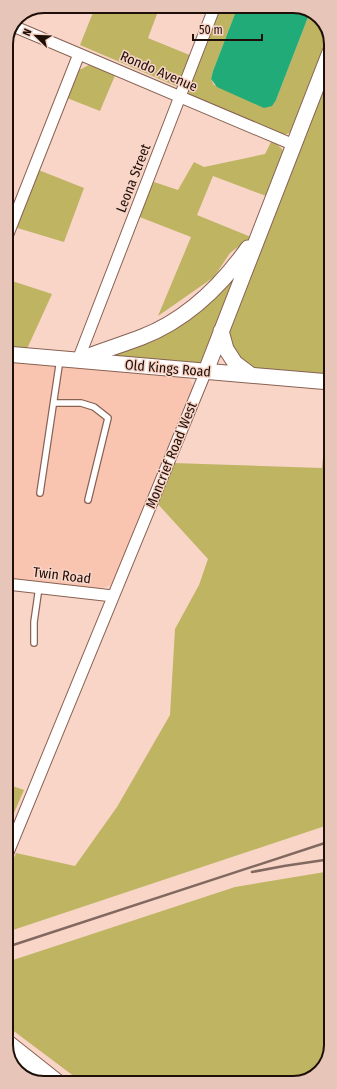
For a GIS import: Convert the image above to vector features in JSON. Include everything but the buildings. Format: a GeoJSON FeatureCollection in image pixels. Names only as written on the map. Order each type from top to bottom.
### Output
{"type":"FeatureCollection","features":[{"type":"Feature","properties":{"kind":"highway"},"geometry":{"type":"LineString","coordinates":[[14,1050],[46,1076]]}},
{"type":"Feature","properties":{"kind":"street","name":"Leona Street"},"geometry":{"type":"LineString","coordinates":[[78,360],[212,13]]}},
{"type":"Feature","properties":{"kind":"street","name":"Rondo Avenue"},"geometry":{"type":"LineString","coordinates":[[17,28],[294,145]]}},
{"type":"Feature","properties":{"kind":"street"},"geometry":{"type":"LineString","coordinates":[[13,221],[79,54]]}},
{"type":"Feature","properties":{"kind":"street","name":"Moncrief Road West"},"geometry":{"type":"LineString","coordinates":[[13,840],[206,371],[324,68]]}},
{"type":"Feature","properties":{"kind":"street"},"geometry":{"type":"LineString","coordinates":[[78,360],[143,337],[191,309],[214,290],[235,266],[262,229]]}},
{"type":"Feature","properties":{"kind":"street"},"geometry":{"type":"LineString","coordinates":[[222,331],[226,349],[235,364],[251,375]]}},
{"type":"Feature","properties":{"kind":"street","name":"Old Kings Road"},"geometry":{"type":"LineString","coordinates":[[13,355],[324,381]]}},
{"type":"Feature","properties":{"kind":"street","name":"Twin Road"},"geometry":{"type":"LineString","coordinates":[[13,585],[113,596]]}},
{"type":"Feature","properties":{"kind":"lane"},"geometry":{"type":"LineString","coordinates":[[40,493],[60,359]]}},
{"type":"Feature","properties":{"kind":"lane"},"geometry":{"type":"LineString","coordinates":[[54,403],[80,403],[94,407],[108,418],[88,500]]}},
{"type":"Feature","properties":{"kind":"lane"},"geometry":{"type":"LineString","coordinates":[[34,643],[34,622],[40,587]]}},
{"type":"Feature","properties":{"kind":"shaded area"},"geometry":{"type":"Polygon","coordinates":[[[93,13],[157,13],[148,38],[192,56],[178,87],[80,45],[93,13]]]}},
{"type":"Feature","properties":{"kind":"shaded area"},"geometry":{"type":"Polygon","coordinates":[[[215,13],[235,13],[213,71],[211,79],[214,85],[276,100],[308,17],[321,30],[324,44],[324,55],[295,128],[290,133],[278,135],[193,98],[189,94],[188,85],[215,13]]]}},
{"type":"Feature","properties":{"kind":"shaded area"},"geometry":{"type":"Polygon","coordinates":[[[235,13],[295,13],[308,17],[276,100],[272,106],[264,108],[217,87],[211,79],[235,13]]]}},
{"type":"Feature","properties":{"kind":"shaded area"},"geometry":{"type":"Polygon","coordinates":[[[93,63],[116,73],[100,111],[67,98],[79,70],[93,63]]]}},
{"type":"Feature","properties":{"kind":"shaded area"},"geometry":{"type":"Polygon","coordinates":[[[324,80],[324,376],[255,370],[243,363],[229,338],[230,322],[324,80]]]}},
{"type":"Feature","properties":{"kind":"shaded area"},"geometry":{"type":"Polygon","coordinates":[[[272,140],[282,149],[285,155],[269,197],[213,176],[197,215],[251,237],[230,253],[214,277],[158,316],[191,237],[137,216],[151,181],[178,190],[194,162],[204,167],[265,154],[272,140]]]}},
{"type":"Feature","properties":{"kind":"shaded area"},"geometry":{"type":"Polygon","coordinates":[[[36,169],[84,188],[64,242],[14,227],[36,169]]]}},
{"type":"Feature","properties":{"kind":"shaded area"},"geometry":{"type":"Polygon","coordinates":[[[242,262],[206,359],[201,364],[100,357],[147,339],[242,262]]]}},
{"type":"Feature","properties":{"kind":"shaded area"},"geometry":{"type":"Polygon","coordinates":[[[13,281],[52,294],[26,351],[13,349],[13,281]]]}},
{"type":"Feature","properties":{"kind":"shaded area"},"geometry":{"type":"Polygon","coordinates":[[[13,361],[183,375],[191,381],[194,389],[116,580],[111,585],[100,589],[13,580],[13,361]]]}},
{"type":"Feature","properties":{"kind":"shaded area"},"geometry":{"type":"Polygon","coordinates":[[[324,446],[324,826],[13,930],[13,860],[16,853],[75,866],[117,807],[170,715],[175,629],[199,585],[208,559],[156,502],[173,463],[322,468],[324,446]]]}},
{"type":"Feature","properties":{"kind":"shaded area"},"geometry":{"type":"Polygon","coordinates":[[[13,786],[24,790],[13,815],[13,786]]]}},
{"type":"Feature","properties":{"kind":"shaded area"},"geometry":{"type":"Polygon","coordinates":[[[324,872],[324,1049],[318,1064],[310,1071],[305,1074],[293,1076],[74,1076],[13,1030],[13,960],[235,887],[324,872]]]}},
{"type":"Feature","properties":{"kind":"railway"},"geometry":{"type":"LineString","coordinates":[[13,945],[324,843]]}},
{"type":"Feature","properties":{"kind":"railway"},"geometry":{"type":"LineString","coordinates":[[252,872],[324,860]]}}]}
